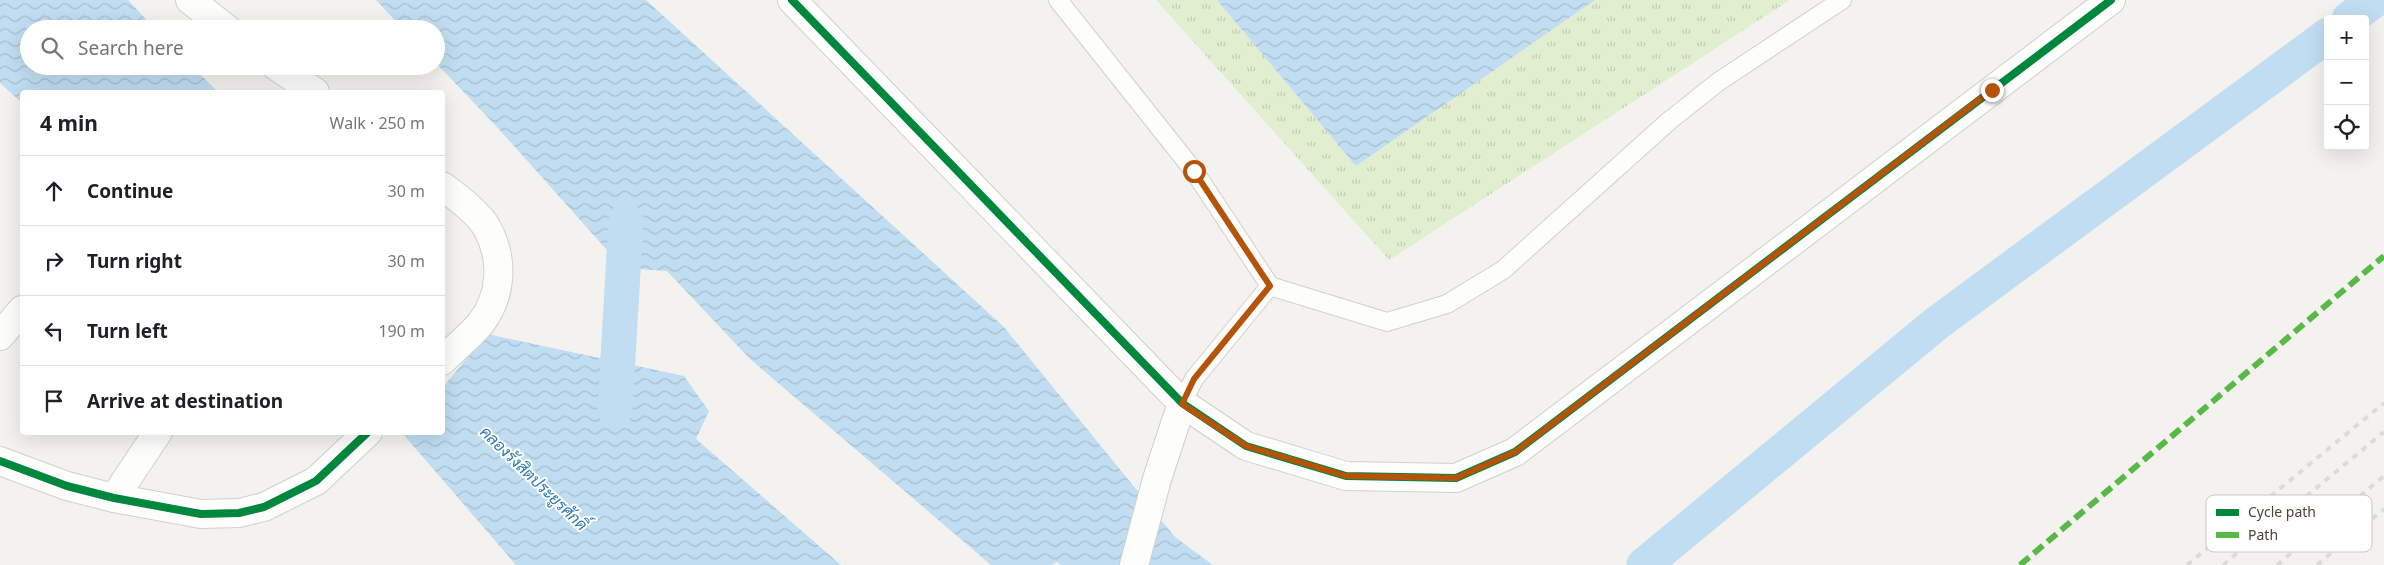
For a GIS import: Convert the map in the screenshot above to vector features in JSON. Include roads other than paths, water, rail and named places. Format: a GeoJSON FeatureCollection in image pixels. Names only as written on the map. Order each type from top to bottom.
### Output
{"type":"FeatureCollection","features":[{"type":"Feature","properties":{"kind":"street"},"geometry":{"type":"LineString","coordinates":[[190,0],[216,20]]}},
{"type":"Feature","properties":{"kind":"street"},"geometry":{"type":"LineString","coordinates":[[792,0],[1182,404],[1246,446],[1346,476],[1456,478],[1515,452],[2111,0]]}},
{"type":"Feature","properties":{"kind":"street"},"geometry":{"type":"LineString","coordinates":[[290,75],[312,90]]}},
{"type":"Feature","properties":{"kind":"street"},"geometry":{"type":"LineString","coordinates":[[445,188],[460,199],[487,228],[499,264],[498,292],[482,322],[446,357]]}},
{"type":"Feature","properties":{"kind":"street"},"geometry":{"type":"LineString","coordinates":[[0,336],[20,312]]}},
{"type":"Feature","properties":{"kind":"street"},"geometry":{"type":"LineString","coordinates":[[1134,565],[1157,479],[1182,404]]}},
{"type":"Feature","properties":{"kind":"street"},"geometry":{"type":"LineString","coordinates":[[114,498],[156,435]]}},
{"type":"Feature","properties":{"kind":"street"},"geometry":{"type":"LineString","coordinates":[[0,461],[67,486],[114,498],[201,514],[238,513],[264,507],[316,481],[365,435]]}},
{"type":"Feature","properties":{"kind":"lane"},"geometry":{"type":"LineString","coordinates":[[1058,0],[1194,171],[1270,286],[1387,322],[1447,304],[1503,270],[1669,122],[1718,82],[1842,0]]}},
{"type":"Feature","properties":{"kind":"lane"},"geometry":{"type":"LineString","coordinates":[[1182,404],[1194,379],[1270,286]]}},
{"type":"Feature","properties":{"kind":"water"},"geometry":{"type":"Polygon","coordinates":[[[0,0],[128,0],[147,20],[20,20],[20,75],[201,75],[216,90],[20,90],[20,101],[0,83],[0,0]]]}},
{"type":"Feature","properties":{"kind":"water"},"geometry":{"type":"Polygon","coordinates":[[[376,0],[646,0],[1004,327],[1175,537],[1213,565],[1061,565],[1057,562],[1051,565],[991,565],[750,359],[667,271],[623,268],[497,127],[445,72],[445,20],[395,20],[376,0]]]}},
{"type":"Feature","properties":{"kind":"water"},"geometry":{"type":"Polygon","coordinates":[[[1217,0],[1595,0],[1356,166],[1217,0]]]}},
{"type":"Feature","properties":{"kind":"water","name":"คลองรังสิตประยูรศักดิ์"},"geometry":{"type":"Polygon","coordinates":[[[487,334],[684,376],[709,411],[696,439],[841,565],[516,565],[404,435],[445,435],[445,385],[487,334]]]}},
{"type":"Feature","properties":{"kind":"waterway"},"geometry":{"type":"LineString","coordinates":[[2354,15],[2375,0]]}},
{"type":"Feature","properties":{"kind":"waterway"},"geometry":{"type":"LineString","coordinates":[[1644,565],[1937,323],[2324,38]]}},
{"type":"Feature","properties":{"kind":"waterway"},"geometry":{"type":"LineString","coordinates":[[615,410],[626,220]]}},
{"type":"Feature","properties":{"kind":"railway"},"geometry":{"type":"LineString","coordinates":[[2272,495],[2384,403]]}},
{"type":"Feature","properties":{"kind":"railway"},"geometry":{"type":"LineString","coordinates":[[2308,495],[2384,432]]}},
{"type":"Feature","properties":{"kind":"railway"},"geometry":{"type":"LineString","coordinates":[[2361,495],[2384,476]]}},
{"type":"Feature","properties":{"kind":"railway"},"geometry":{"type":"LineString","coordinates":[[2372,519],[2384,509]]}},
{"type":"Feature","properties":{"kind":"railway"},"geometry":{"type":"LineString","coordinates":[[2187,565],[2206,549]]}},
{"type":"Feature","properties":{"kind":"railway"},"geometry":{"type":"LineString","coordinates":[[2223,565],[2239,552]]}},
{"type":"Feature","properties":{"kind":"railway"},"geometry":{"type":"LineString","coordinates":[[2277,565],[2293,552]]}},
{"type":"Feature","properties":{"kind":"railway"},"geometry":{"type":"LineString","coordinates":[[2317,565],[2333,552]]}}]}
